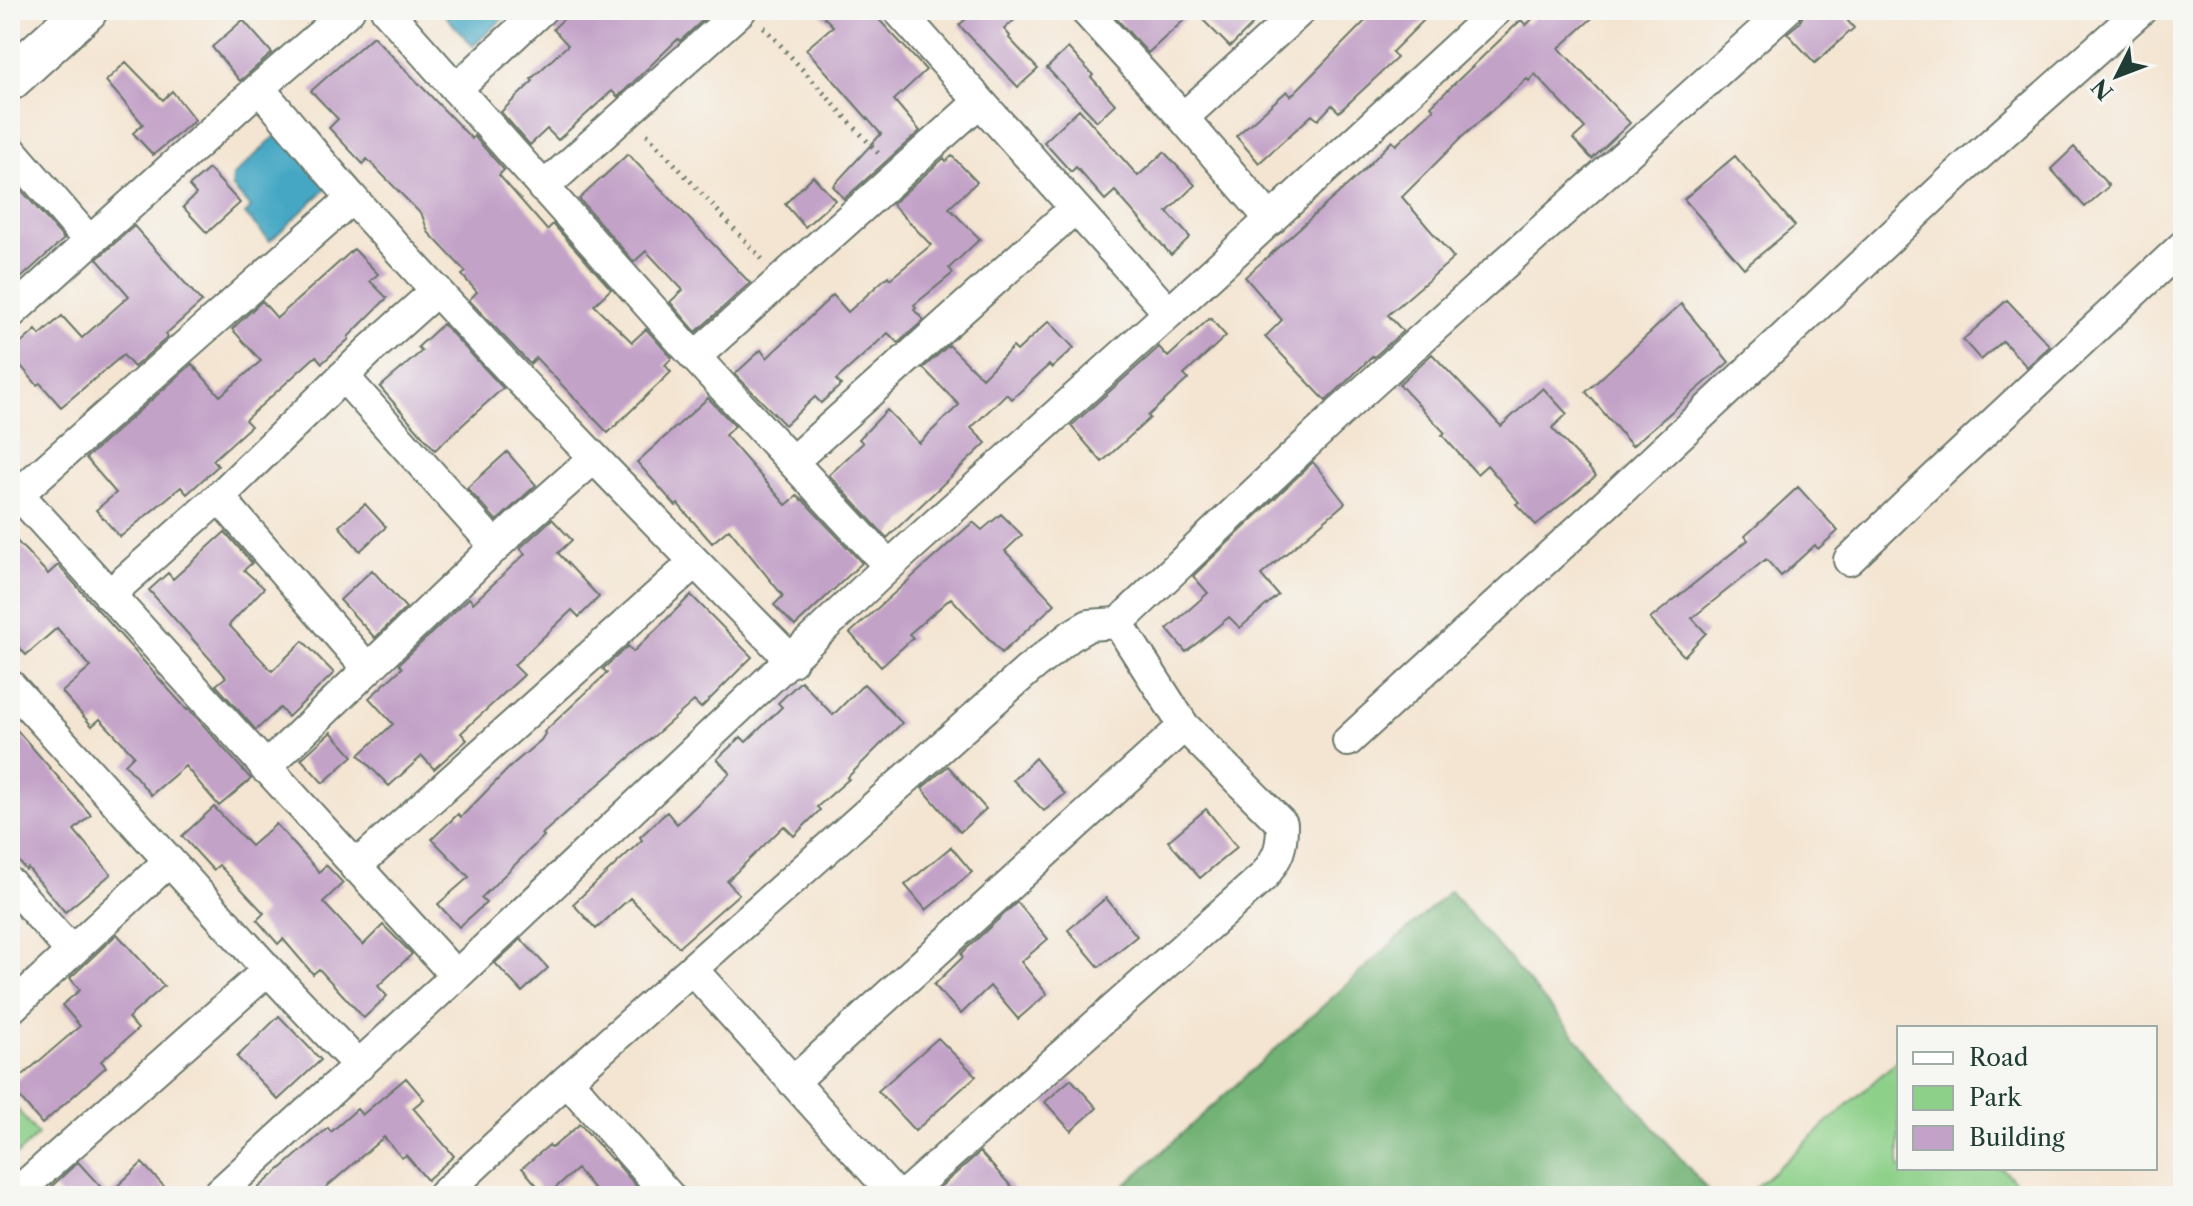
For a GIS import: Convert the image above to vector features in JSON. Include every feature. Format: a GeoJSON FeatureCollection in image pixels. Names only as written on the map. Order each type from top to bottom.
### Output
{"type":"FeatureCollection","features":[{"type":"Feature","properties":{"kind":"main road"},"geometry":{"type":"LineString","coordinates":[[10,79],[86,10]]}},
{"type":"Feature","properties":{"kind":"street"},"geometry":{"type":"LineString","coordinates":[[10,314],[349,10]]}},
{"type":"Feature","properties":{"kind":"street"},"geometry":{"type":"LineString","coordinates":[[386,10],[695,357],[889,566]]}},
{"type":"Feature","properties":{"kind":"street"},"geometry":{"type":"LineString","coordinates":[[456,89],[541,10]]}},
{"type":"Feature","properties":{"kind":"street"},"geometry":{"type":"LineString","coordinates":[[898,10],[1169,313]]}},
{"type":"Feature","properties":{"kind":"street"},"geometry":{"type":"LineString","coordinates":[[1183,118],[1301,10]]}},
{"type":"Feature","properties":{"kind":"street"},"geometry":{"type":"LineString","coordinates":[[216,1196],[456,976],[889,566],[1271,220],[1497,10]]}},
{"type":"Feature","properties":{"kind":"street"},"geometry":{"type":"LineString","coordinates":[[442,1196],[567,1080],[1039,661],[1089,625],[1118,623],[1338,414],[1786,10]]}},
{"type":"Feature","properties":{"kind":"street"},"geometry":{"type":"LineString","coordinates":[[1348,741],[1615,496],[1962,170],[2141,10]]}},
{"type":"Feature","properties":{"kind":"street"},"geometry":{"type":"LineString","coordinates":[[1094,13],[1271,220]]}},
{"type":"Feature","properties":{"kind":"street"},"geometry":{"type":"LineString","coordinates":[[543,188],[628,113],[750,16]]}},
{"type":"Feature","properties":{"kind":"street"},"geometry":{"type":"LineString","coordinates":[[259,88],[352,198],[437,290],[594,458],[792,661]]}},
{"type":"Feature","properties":{"kind":"street"},"geometry":{"type":"LineString","coordinates":[[695,357],[979,102]]}},
{"type":"Feature","properties":{"kind":"street"},"geometry":{"type":"LineString","coordinates":[[10,149],[89,241]]}},
{"type":"Feature","properties":{"kind":"street"},"geometry":{"type":"LineString","coordinates":[[352,198],[14,490],[456,976]]}},
{"type":"Feature","properties":{"kind":"street"},"geometry":{"type":"LineString","coordinates":[[793,461],[1075,208]]}},
{"type":"Feature","properties":{"kind":"street"},"geometry":{"type":"LineString","coordinates":[[1849,560],[2183,246]]}},
{"type":"Feature","properties":{"kind":"street"},"geometry":{"type":"LineString","coordinates":[[109,595],[219,497],[437,290]]}},
{"type":"Feature","properties":{"kind":"street"},"geometry":{"type":"LineString","coordinates":[[343,376],[496,547]]}},
{"type":"Feature","properties":{"kind":"street"},"geometry":{"type":"LineString","coordinates":[[265,768],[367,668],[594,458]]}},
{"type":"Feature","properties":{"kind":"street"},"geometry":{"type":"LineString","coordinates":[[219,497],[367,668]]}},
{"type":"Feature","properties":{"kind":"street"},"geometry":{"type":"LineString","coordinates":[[355,867],[695,562]]}},
{"type":"Feature","properties":{"kind":"street"},"geometry":{"type":"LineString","coordinates":[[903,1196],[1264,876],[1278,858],[1282,824],[1184,726],[1118,623]]}},
{"type":"Feature","properties":{"kind":"street"},"geometry":{"type":"LineString","coordinates":[[10,686],[168,862],[359,1066]]}},
{"type":"Feature","properties":{"kind":"street"},"geometry":{"type":"LineString","coordinates":[[793,1082],[1184,726]]}},
{"type":"Feature","properties":{"kind":"street"},"geometry":{"type":"LineString","coordinates":[[10,1009],[168,862]]}},
{"type":"Feature","properties":{"kind":"street"},"geometry":{"type":"LineString","coordinates":[[10,883],[71,951]]}},
{"type":"Feature","properties":{"kind":"street"},"geometry":{"type":"LineString","coordinates":[[692,969],[896,1196]]}},
{"type":"Feature","properties":{"kind":"street"},"geometry":{"type":"LineString","coordinates":[[13,1196],[268,970]]}},
{"type":"Feature","properties":{"kind":"street"},"geometry":{"type":"LineString","coordinates":[[567,1080],[669,1196]]}},
{"type":"Feature","properties":{"kind":"path"},"geometry":{"type":"LineString","coordinates":[[750,16],[897,175]]}},
{"type":"Feature","properties":{"kind":"path"},"geometry":{"type":"LineString","coordinates":[[628,113],[782,281]]}},
{"type":"Feature","properties":{"kind":"green space"},"geometry":{"type":"Polygon","coordinates":[[[1450,891],[1713,1196],[1113,1196],[1450,891]]]}},
{"type":"Feature","properties":{"kind":"green space"},"geometry":{"type":"Polygon","coordinates":[[[1897,1061],[1897,1170],[2004,1170],[2027,1196],[1746,1196],[1897,1061]]]}},
{"type":"Feature","properties":{"kind":"green space"},"geometry":{"type":"Polygon","coordinates":[[[10,1100],[38,1135],[10,1161],[10,1100]]]}},
{"type":"Feature","properties":{"kind":"water"},"geometry":{"type":"Polygon","coordinates":[[[440,10],[512,10],[473,46],[440,10]]]}},
{"type":"Feature","properties":{"kind":"water"},"geometry":{"type":"Polygon","coordinates":[[[279,133],[329,186],[270,241],[245,214],[251,208],[232,187],[233,176],[279,133]]]}},
{"type":"Feature","properties":{"kind":"building"},"geometry":{"type":"Polygon","coordinates":[[[573,10],[714,10],[680,41],[678,39],[618,97],[612,91],[558,140],[547,129],[530,145],[501,112],[568,45],[553,29],[573,10]]]}},
{"type":"Feature","properties":{"kind":"building"},"geometry":{"type":"Polygon","coordinates":[[[817,10],[870,10],[926,70],[894,100],[920,131],[844,199],[833,186],[881,134],[806,49],[833,26],[817,10]]]}},
{"type":"Feature","properties":{"kind":"building"},"geometry":{"type":"Polygon","coordinates":[[[976,10],[1026,10],[1004,29],[1038,69],[1018,87],[959,25],[976,10]]]}},
{"type":"Feature","properties":{"kind":"building"},"geometry":{"type":"Polygon","coordinates":[[[1123,10],[1267,10],[1230,47],[1194,11],[1148,53],[1115,17],[1123,10]]]}},
{"type":"Feature","properties":{"kind":"building"},"geometry":{"type":"Polygon","coordinates":[[[1376,10],[1434,10],[1392,52],[1397,58],[1339,112],[1332,105],[1318,120],[1312,115],[1259,163],[1236,136],[1287,91],[1291,96],[1376,10]]]}},
{"type":"Feature","properties":{"kind":"building"},"geometry":{"type":"Polygon","coordinates":[[[1542,10],[1601,10],[1559,48],[1630,123],[1592,159],[1573,139],[1585,128],[1535,74],[1461,138],[1402,197],[1454,258],[1388,315],[1403,331],[1326,401],[1265,337],[1282,320],[1245,277],[1361,173],[1392,141],[1396,145],[1434,109],[1431,106],[1521,20],[1526,25],[1542,10]]]}},
{"type":"Feature","properties":{"kind":"building"},"geometry":{"type":"Polygon","coordinates":[[[1804,10],[1838,10],[1854,28],[1815,63],[1787,33],[1799,23],[1804,10]]]}},
{"type":"Feature","properties":{"kind":"building"},"geometry":{"type":"Polygon","coordinates":[[[243,20],[272,53],[240,81],[212,47],[243,20]]]}},
{"type":"Feature","properties":{"kind":"building"},"geometry":{"type":"Polygon","coordinates":[[[373,36],[472,139],[474,136],[504,170],[499,175],[547,230],[553,224],[611,289],[594,305],[632,342],[646,329],[672,358],[665,365],[671,372],[608,433],[536,358],[530,364],[469,300],[477,292],[462,275],[466,272],[428,232],[422,215],[367,159],[363,164],[329,128],[338,119],[311,91],[373,36]]]}},
{"type":"Feature","properties":{"kind":"building"},"geometry":{"type":"Polygon","coordinates":[[[1068,48],[1115,104],[1097,121],[1047,68],[1068,48]]]}},
{"type":"Feature","properties":{"kind":"building"},"geometry":{"type":"Polygon","coordinates":[[[126,62],[163,100],[172,91],[195,120],[153,155],[133,133],[143,124],[106,81],[126,62]]]}},
{"type":"Feature","properties":{"kind":"building"},"geometry":{"type":"Polygon","coordinates":[[[1079,109],[1138,176],[1164,152],[1195,185],[1167,212],[1190,237],[1171,255],[1115,191],[1105,200],[1076,167],[1071,172],[1044,142],[1079,109]]]}},
{"type":"Feature","properties":{"kind":"building"},"geometry":{"type":"Polygon","coordinates":[[[2074,147],[2109,186],[2085,207],[2051,169],[2074,147]]]}},
{"type":"Feature","properties":{"kind":"building"},"geometry":{"type":"Polygon","coordinates":[[[628,154],[750,283],[696,332],[670,302],[683,290],[646,251],[634,262],[579,199],[628,154]]]}},
{"type":"Feature","properties":{"kind":"building"},"geometry":{"type":"Polygon","coordinates":[[[952,156],[977,182],[949,208],[980,239],[949,268],[953,273],[914,305],[914,310],[924,320],[898,343],[888,333],[836,380],[841,385],[821,403],[815,397],[785,425],[735,374],[761,350],[767,358],[833,295],[848,312],[888,276],[890,279],[931,245],[892,204],[944,158],[946,161],[952,156]]]}},
{"type":"Feature","properties":{"kind":"building"},"geometry":{"type":"Polygon","coordinates":[[[1735,156],[1795,226],[1744,268],[1684,199],[1735,156]]]}},
{"type":"Feature","properties":{"kind":"building"},"geometry":{"type":"Polygon","coordinates":[[[209,169],[240,203],[207,233],[183,207],[196,194],[189,186],[209,169]]]}},
{"type":"Feature","properties":{"kind":"building"},"geometry":{"type":"Polygon","coordinates":[[[813,176],[835,200],[805,227],[785,204],[813,176]]]}},
{"type":"Feature","properties":{"kind":"building"},"geometry":{"type":"Polygon","coordinates":[[[10,177],[64,239],[10,288],[10,177]]]}},
{"type":"Feature","properties":{"kind":"building"},"geometry":{"type":"Polygon","coordinates":[[[134,226],[202,302],[134,367],[123,355],[61,407],[10,353],[36,330],[40,335],[62,316],[82,338],[129,296],[97,259],[134,226]]]}},
{"type":"Feature","properties":{"kind":"building"},"geometry":{"type":"Polygon","coordinates":[[[354,249],[378,274],[370,281],[387,298],[322,363],[316,356],[245,420],[251,426],[213,460],[218,466],[187,494],[181,487],[120,537],[96,510],[116,493],[86,458],[192,364],[220,396],[261,361],[232,329],[262,301],[277,318],[354,249]]]}},
{"type":"Feature","properties":{"kind":"building"},"geometry":{"type":"Polygon","coordinates":[[[2007,300],[2050,346],[2027,367],[2003,341],[1981,360],[1963,340],[2007,300]]]}},
{"type":"Feature","properties":{"kind":"building"},"geometry":{"type":"Polygon","coordinates":[[[1681,304],[1729,362],[1632,446],[1586,392],[1681,304]]]}},
{"type":"Feature","properties":{"kind":"building"},"geometry":{"type":"Polygon","coordinates":[[[1210,318],[1226,336],[1184,375],[1188,379],[1148,416],[1150,418],[1102,462],[1071,426],[1159,347],[1168,357],[1210,318]]]}},
{"type":"Feature","properties":{"kind":"building"},"geometry":{"type":"Polygon","coordinates":[[[1049,321],[1074,348],[1052,368],[1049,365],[1012,399],[1006,394],[971,428],[986,443],[887,538],[829,475],[863,443],[859,439],[887,410],[919,443],[959,405],[923,368],[949,345],[982,378],[1013,347],[1017,351],[1049,321]]]}},
{"type":"Feature","properties":{"kind":"building"},"geometry":{"type":"Polygon","coordinates":[[[443,324],[503,388],[435,450],[380,387],[422,351],[418,347],[443,324]]]}},
{"type":"Feature","properties":{"kind":"building"},"geometry":{"type":"Polygon","coordinates":[[[1432,354],[1501,426],[1543,388],[1567,414],[1552,428],[1596,476],[1536,525],[1487,465],[1477,474],[1442,435],[1445,433],[1399,384],[1432,354]]]}},
{"type":"Feature","properties":{"kind":"building"},"geometry":{"type":"Polygon","coordinates":[[[708,398],[735,426],[725,435],[786,505],[797,496],[802,499],[862,563],[795,626],[774,605],[783,596],[729,529],[712,543],[637,462],[708,398]]]}},
{"type":"Feature","properties":{"kind":"building"},"geometry":{"type":"Polygon","coordinates":[[[507,452],[536,485],[497,521],[467,488],[507,452]]]}},
{"type":"Feature","properties":{"kind":"building"},"geometry":{"type":"Polygon","coordinates":[[[1313,462],[1345,503],[1261,575],[1278,595],[1240,628],[1229,617],[1186,652],[1167,629],[1208,593],[1193,576],[1313,462]]]}},
{"type":"Feature","properties":{"kind":"building"},"geometry":{"type":"Polygon","coordinates":[[[1798,487],[1838,531],[1818,549],[1815,545],[1781,576],[1766,559],[1692,618],[1706,633],[1684,656],[1650,619],[1748,540],[1745,536],[1798,487]]]}},
{"type":"Feature","properties":{"kind":"building"},"geometry":{"type":"Polygon","coordinates":[[[365,504],[386,527],[360,551],[339,526],[365,504]]]}},
{"type":"Feature","properties":{"kind":"building"},"geometry":{"type":"Polygon","coordinates":[[[1001,514],[1022,535],[1005,551],[1055,604],[1002,653],[951,598],[909,634],[913,638],[881,667],[850,633],[973,522],[982,530],[1001,514]]]}},
{"type":"Feature","properties":{"kind":"building"},"geometry":{"type":"Polygon","coordinates":[[[552,519],[572,540],[558,553],[599,597],[579,617],[572,610],[514,665],[524,675],[461,733],[467,740],[434,769],[422,756],[389,786],[359,755],[393,724],[369,698],[402,668],[399,664],[469,598],[473,603],[525,554],[520,548],[552,519]]]}},
{"type":"Feature","properties":{"kind":"building"},"geometry":{"type":"Polygon","coordinates":[[[225,532],[252,563],[244,570],[264,588],[229,625],[272,671],[303,641],[334,673],[288,717],[280,708],[256,730],[216,685],[226,677],[149,590],[168,573],[173,579],[225,532]]]}},
{"type":"Feature","properties":{"kind":"building"},"geometry":{"type":"Polygon","coordinates":[[[10,534],[48,574],[58,565],[251,779],[219,806],[185,766],[151,795],[125,764],[134,755],[100,719],[92,726],[62,692],[91,667],[57,628],[26,655],[10,637],[10,534]]]}},
{"type":"Feature","properties":{"kind":"building"},"geometry":{"type":"Polygon","coordinates":[[[372,570],[406,608],[375,638],[340,600],[372,570]]]}},
{"type":"Feature","properties":{"kind":"building"},"geometry":{"type":"Polygon","coordinates":[[[691,595],[752,657],[701,708],[694,701],[542,834],[544,836],[481,898],[486,903],[459,927],[438,904],[469,877],[432,839],[458,814],[461,817],[541,740],[544,732],[607,673],[603,669],[628,646],[633,652],[691,595]]]}},
{"type":"Feature","properties":{"kind":"building"},"geometry":{"type":"Polygon","coordinates":[[[801,681],[833,715],[864,684],[902,723],[849,779],[817,807],[820,810],[794,836],[784,826],[727,881],[739,894],[679,947],[630,898],[596,929],[573,904],[642,840],[640,837],[667,812],[677,824],[730,773],[717,759],[741,737],[746,742],[782,707],[778,703],[801,681]]]}},
{"type":"Feature","properties":{"kind":"building"},"geometry":{"type":"Polygon","coordinates":[[[10,722],[91,815],[74,830],[111,874],[65,912],[10,851],[10,722]]]}},
{"type":"Feature","properties":{"kind":"building"},"geometry":{"type":"Polygon","coordinates":[[[331,732],[353,756],[323,783],[301,759],[331,732]]]}},
{"type":"Feature","properties":{"kind":"building"},"geometry":{"type":"Polygon","coordinates":[[[1035,758],[1065,794],[1044,811],[1013,780],[1035,758]]]}},
{"type":"Feature","properties":{"kind":"building"},"geometry":{"type":"Polygon","coordinates":[[[948,766],[986,809],[960,832],[922,788],[948,766]]]}},
{"type":"Feature","properties":{"kind":"building"},"geometry":{"type":"Polygon","coordinates":[[[214,807],[251,846],[276,824],[319,872],[326,865],[343,883],[323,902],[363,945],[383,925],[412,954],[378,986],[387,996],[364,1018],[319,969],[313,974],[283,939],[278,944],[257,920],[264,913],[219,865],[213,870],[182,836],[214,807]]]}},
{"type":"Feature","properties":{"kind":"building"},"geometry":{"type":"Polygon","coordinates":[[[1206,809],[1237,847],[1200,878],[1168,841],[1206,809]]]}},
{"type":"Feature","properties":{"kind":"building"},"geometry":{"type":"Polygon","coordinates":[[[951,847],[972,872],[926,910],[905,885],[951,847]]]}},
{"type":"Feature","properties":{"kind":"building"},"geometry":{"type":"Polygon","coordinates":[[[1106,898],[1137,936],[1099,967],[1068,930],[1106,898]]]}},
{"type":"Feature","properties":{"kind":"building"},"geometry":{"type":"Polygon","coordinates":[[[1017,902],[1048,939],[1021,962],[1047,994],[1018,1019],[990,986],[961,1014],[934,985],[963,957],[961,954],[1017,902]]]}},
{"type":"Feature","properties":{"kind":"building"},"geometry":{"type":"Polygon","coordinates":[[[117,934],[164,986],[128,1018],[138,1029],[101,1061],[106,1067],[42,1124],[10,1086],[80,1026],[62,1005],[80,990],[70,978],[117,934]]]}},
{"type":"Feature","properties":{"kind":"building"},"geometry":{"type":"Polygon","coordinates":[[[521,939],[548,968],[522,992],[495,963],[521,939]]]}},
{"type":"Feature","properties":{"kind":"building"},"geometry":{"type":"Polygon","coordinates":[[[279,1016],[321,1060],[278,1100],[237,1057],[279,1016]]]}},
{"type":"Feature","properties":{"kind":"building"},"geometry":{"type":"Polygon","coordinates":[[[938,1038],[976,1076],[915,1131],[878,1091],[938,1038]]]}},
{"type":"Feature","properties":{"kind":"building"},"geometry":{"type":"Polygon","coordinates":[[[406,1078],[424,1099],[413,1108],[454,1156],[427,1180],[406,1155],[402,1158],[384,1137],[316,1196],[249,1196],[328,1128],[331,1132],[357,1109],[362,1115],[406,1078]]]}},
{"type":"Feature","properties":{"kind":"building"},"geometry":{"type":"Polygon","coordinates":[[[1071,1079],[1097,1108],[1071,1131],[1045,1102],[1071,1079]]]}},
{"type":"Feature","properties":{"kind":"building"},"geometry":{"type":"Polygon","coordinates":[[[580,1124],[645,1196],[600,1196],[577,1169],[546,1196],[522,1168],[580,1124]]]}},
{"type":"Feature","properties":{"kind":"building"},"geometry":{"type":"Polygon","coordinates":[[[980,1152],[1020,1196],[930,1196],[980,1152]]]}},
{"type":"Feature","properties":{"kind":"building"},"geometry":{"type":"Polygon","coordinates":[[[78,1162],[108,1195],[142,1163],[173,1196],[61,1196],[52,1186],[78,1162]]]}}]}
